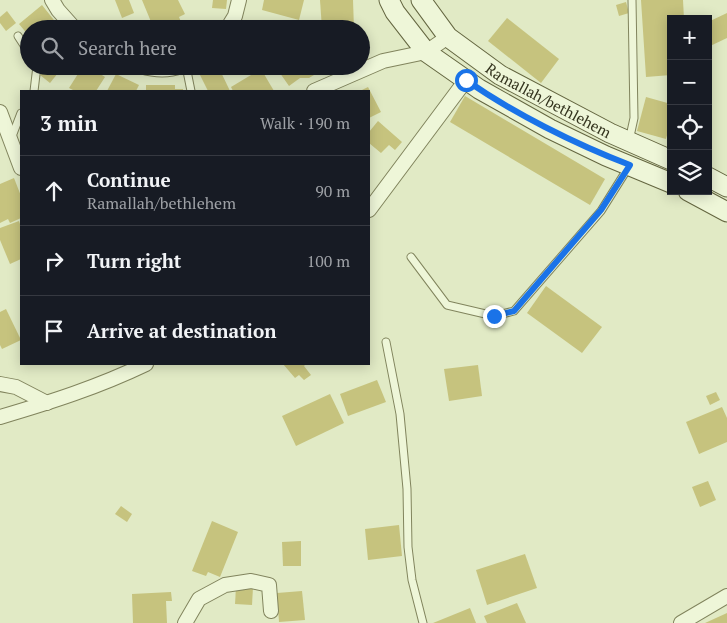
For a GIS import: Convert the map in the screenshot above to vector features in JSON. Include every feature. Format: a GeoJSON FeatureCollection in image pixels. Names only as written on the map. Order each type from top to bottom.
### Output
{"type":"FeatureCollection","features":[{"type":"Feature","properties":{"kind":"main road","name":"Ramallah/bethlehem"},"geometry":{"type":"LineString","coordinates":[[389,0],[395,12],[426,52],[479,89],[550,129],[606,156],[667,181]]}},
{"type":"Feature","properties":{"kind":"main road","name":"Ramallah/bethlehem"},"geometry":{"type":"LineString","coordinates":[[421,0],[448,37],[500,75],[629,142],[667,158]]}},
{"type":"Feature","properties":{"kind":"main road"},"geometry":{"type":"LineString","coordinates":[[712,179],[727,188]]}},
{"type":"Feature","properties":{"kind":"main road"},"geometry":{"type":"LineString","coordinates":[[695,195],[727,212]]}},
{"type":"Feature","properties":{"kind":"street"},"geometry":{"type":"LineString","coordinates":[[52,0],[67,20]]}},
{"type":"Feature","properties":{"kind":"street"},"geometry":{"type":"LineString","coordinates":[[233,20],[239,0]]}},
{"type":"Feature","properties":{"kind":"street"},"geometry":{"type":"LineString","coordinates":[[370,67],[383,61],[426,52],[448,37]]}},
{"type":"Feature","properties":{"kind":"street"},"geometry":{"type":"LineString","coordinates":[[316,90],[351,75]]}},
{"type":"Feature","properties":{"kind":"street"},"geometry":{"type":"LineString","coordinates":[[370,209],[466,80]]}},
{"type":"Feature","properties":{"kind":"street"},"geometry":{"type":"LineString","coordinates":[[0,112],[20,165]]}},
{"type":"Feature","properties":{"kind":"street"},"geometry":{"type":"LineString","coordinates":[[0,417],[47,403],[116,378],[144,365]]}},
{"type":"Feature","properties":{"kind":"street"},"geometry":{"type":"LineString","coordinates":[[0,384],[16,387],[47,403]]}},
{"type":"Feature","properties":{"kind":"street"},"geometry":{"type":"LineString","coordinates":[[186,623],[199,599],[225,585],[251,581],[269,585],[271,610]]}},
{"type":"Feature","properties":{"kind":"street"},"geometry":{"type":"LineString","coordinates":[[681,623],[727,596]]}},
{"type":"Feature","properties":{"kind":"lane"},"geometry":{"type":"LineString","coordinates":[[629,142],[634,118],[632,0]]}},
{"type":"Feature","properties":{"kind":"lane"},"geometry":{"type":"LineString","coordinates":[[34,90],[36,75]]}},
{"type":"Feature","properties":{"kind":"lane"},"geometry":{"type":"LineString","coordinates":[[188,75],[191,90]]}},
{"type":"Feature","properties":{"kind":"lane"},"geometry":{"type":"LineString","coordinates":[[10,139],[20,115]]}},
{"type":"Feature","properties":{"kind":"lane"},"geometry":{"type":"LineString","coordinates":[[411,257],[447,305],[494,316],[514,311],[601,210],[630,165]]}},
{"type":"Feature","properties":{"kind":"lane"},"geometry":{"type":"LineString","coordinates":[[386,342],[400,414],[407,489],[408,547],[412,580],[422,623]]}},
{"type":"Feature","properties":{"kind":"building"},"geometry":{"type":"Polygon","coordinates":[[[115,0],[129,0],[134,13],[122,18],[115,0]]]}},
{"type":"Feature","properties":{"kind":"building"},"geometry":{"type":"Polygon","coordinates":[[[142,0],[178,0],[185,14],[179,17],[180,20],[150,20],[142,0]]]}},
{"type":"Feature","properties":{"kind":"building"},"geometry":{"type":"Polygon","coordinates":[[[213,0],[227,0],[226,9],[212,8],[213,0]]]}},
{"type":"Feature","properties":{"kind":"building"},"geometry":{"type":"Polygon","coordinates":[[[264,0],[304,0],[299,20],[262,10],[264,0]]]}},
{"type":"Feature","properties":{"kind":"building"},"geometry":{"type":"Polygon","coordinates":[[[320,0],[353,0],[354,20],[321,20],[320,0]]]}},
{"type":"Feature","properties":{"kind":"building"},"geometry":{"type":"Polygon","coordinates":[[[641,0],[683,0],[684,15],[667,15],[667,75],[646,77],[641,0]]]}},
{"type":"Feature","properties":{"kind":"building"},"geometry":{"type":"Polygon","coordinates":[[[626,2],[629,13],[619,16],[616,5],[626,2]]]}},
{"type":"Feature","properties":{"kind":"building"},"geometry":{"type":"Polygon","coordinates":[[[42,5],[54,20],[24,20],[42,5]]]}},
{"type":"Feature","properties":{"kind":"building"},"geometry":{"type":"Polygon","coordinates":[[[7,11],[16,23],[6,31],[0,23],[0,17],[7,11]]]}},
{"type":"Feature","properties":{"kind":"building"},"geometry":{"type":"Polygon","coordinates":[[[727,13],[727,38],[712,45],[712,20],[727,13]]]}},
{"type":"Feature","properties":{"kind":"building"},"geometry":{"type":"Polygon","coordinates":[[[507,18],[559,59],[541,83],[488,41],[507,18]]]}},
{"type":"Feature","properties":{"kind":"building"},"geometry":{"type":"Polygon","coordinates":[[[40,75],[56,75],[50,83],[40,75]]]}},
{"type":"Feature","properties":{"kind":"building"},"geometry":{"type":"Polygon","coordinates":[[[77,75],[102,75],[105,77],[97,90],[73,90],[69,88],[77,75]]]}},
{"type":"Feature","properties":{"kind":"building"},"geometry":{"type":"Polygon","coordinates":[[[115,75],[139,85],[136,90],[108,90],[115,75]]]}},
{"type":"Feature","properties":{"kind":"building"},"geometry":{"type":"Polygon","coordinates":[[[200,75],[222,75],[230,90],[208,90],[200,75]]]}},
{"type":"Feature","properties":{"kind":"building"},"geometry":{"type":"Polygon","coordinates":[[[251,75],[265,75],[273,90],[232,90],[231,87],[251,75]]]}},
{"type":"Feature","properties":{"kind":"building"},"geometry":{"type":"Polygon","coordinates":[[[281,75],[314,75],[309,78],[300,78],[289,86],[281,75]]]}},
{"type":"Feature","properties":{"kind":"building"},"geometry":{"type":"Polygon","coordinates":[[[146,85],[175,85],[175,89],[183,89],[183,90],[146,90],[146,85]]]}},
{"type":"Feature","properties":{"kind":"building"},"geometry":{"type":"Polygon","coordinates":[[[370,91],[381,112],[370,118],[370,91]]]}},
{"type":"Feature","properties":{"kind":"building"},"geometry":{"type":"Polygon","coordinates":[[[465,96],[605,179],[590,205],[450,122],[465,96]]]}},
{"type":"Feature","properties":{"kind":"building"},"geometry":{"type":"Polygon","coordinates":[[[646,97],[667,103],[666,139],[637,131],[646,97]]]}},
{"type":"Feature","properties":{"kind":"building"},"geometry":{"type":"Polygon","coordinates":[[[378,121],[402,142],[395,150],[389,145],[381,153],[370,144],[370,131],[378,121]]]}},
{"type":"Feature","properties":{"kind":"building"},"geometry":{"type":"Polygon","coordinates":[[[14,178],[20,193],[20,218],[10,223],[8,219],[0,223],[0,184],[14,178]]]}},
{"type":"Feature","properties":{"kind":"building"},"geometry":{"type":"Polygon","coordinates":[[[19,221],[20,224],[20,259],[10,264],[0,240],[0,228],[19,221]]]}},
{"type":"Feature","properties":{"kind":"building"},"geometry":{"type":"Polygon","coordinates":[[[546,286],[602,327],[582,353],[527,313],[546,286]]]}},
{"type":"Feature","properties":{"kind":"building"},"geometry":{"type":"Polygon","coordinates":[[[6,309],[20,338],[20,340],[2,349],[0,345],[0,312],[6,309]]]}},
{"type":"Feature","properties":{"kind":"building"},"geometry":{"type":"Polygon","coordinates":[[[284,365],[305,365],[311,375],[304,380],[299,375],[295,378],[284,365]]]}},
{"type":"Feature","properties":{"kind":"building"},"geometry":{"type":"Polygon","coordinates":[[[478,365],[482,396],[449,401],[444,369],[478,365]]]}},
{"type":"Feature","properties":{"kind":"building"},"geometry":{"type":"Polygon","coordinates":[[[377,380],[386,402],[348,416],[340,394],[377,380]]]}},
{"type":"Feature","properties":{"kind":"building"},"geometry":{"type":"Polygon","coordinates":[[[716,392],[720,400],[710,405],[706,396],[716,392]]]}},
{"type":"Feature","properties":{"kind":"building"},"geometry":{"type":"Polygon","coordinates":[[[330,394],[344,423],[296,446],[282,416],[330,394]]]}},
{"type":"Feature","properties":{"kind":"building"},"geometry":{"type":"Polygon","coordinates":[[[722,407],[727,418],[727,442],[699,454],[686,422],[722,407]]]}},
{"type":"Feature","properties":{"kind":"building"},"geometry":{"type":"Polygon","coordinates":[[[708,481],[716,500],[700,507],[692,487],[708,481]]]}},
{"type":"Feature","properties":{"kind":"building"},"geometry":{"type":"Polygon","coordinates":[[[121,506],[132,514],[127,522],[115,514],[121,506]]]}},
{"type":"Feature","properties":{"kind":"building"},"geometry":{"type":"Polygon","coordinates":[[[212,521],[238,532],[220,577],[208,572],[206,576],[192,571],[212,521]]]}},
{"type":"Feature","properties":{"kind":"building"},"geometry":{"type":"Polygon","coordinates":[[[399,525],[402,556],[368,560],[365,529],[399,525]]]}},
{"type":"Feature","properties":{"kind":"building"},"geometry":{"type":"Polygon","coordinates":[[[301,541],[301,566],[283,566],[282,542],[301,541]]]}},
{"type":"Feature","properties":{"kind":"building"},"geometry":{"type":"Polygon","coordinates":[[[525,554],[537,588],[487,605],[476,570],[525,554]]]}},
{"type":"Feature","properties":{"kind":"building"},"geometry":{"type":"Polygon","coordinates":[[[236,587],[253,587],[252,605],[235,604],[236,587]]]}},
{"type":"Feature","properties":{"kind":"building"},"geometry":{"type":"Polygon","coordinates":[[[302,591],[305,620],[279,622],[277,593],[302,591]]]}},
{"type":"Feature","properties":{"kind":"building"},"geometry":{"type":"Polygon","coordinates":[[[171,592],[172,601],[166,601],[167,623],[133,623],[132,594],[171,592]]]}},
{"type":"Feature","properties":{"kind":"building"},"geometry":{"type":"Polygon","coordinates":[[[517,603],[526,623],[487,623],[484,616],[517,603]]]}},
{"type":"Feature","properties":{"kind":"building"},"geometry":{"type":"Polygon","coordinates":[[[470,608],[476,623],[433,623],[470,608]]]}},
{"type":"Feature","properties":{"kind":"building"},"geometry":{"type":"Polygon","coordinates":[[[727,613],[727,623],[705,623],[727,613]]]}},
{"type":"Feature","properties":{"kind":"route"},"geometry":{"type":"LineString","coordinates":[[466,80],[550,129],[606,156],[630,165],[601,210],[514,311],[494,316]]}}]}
